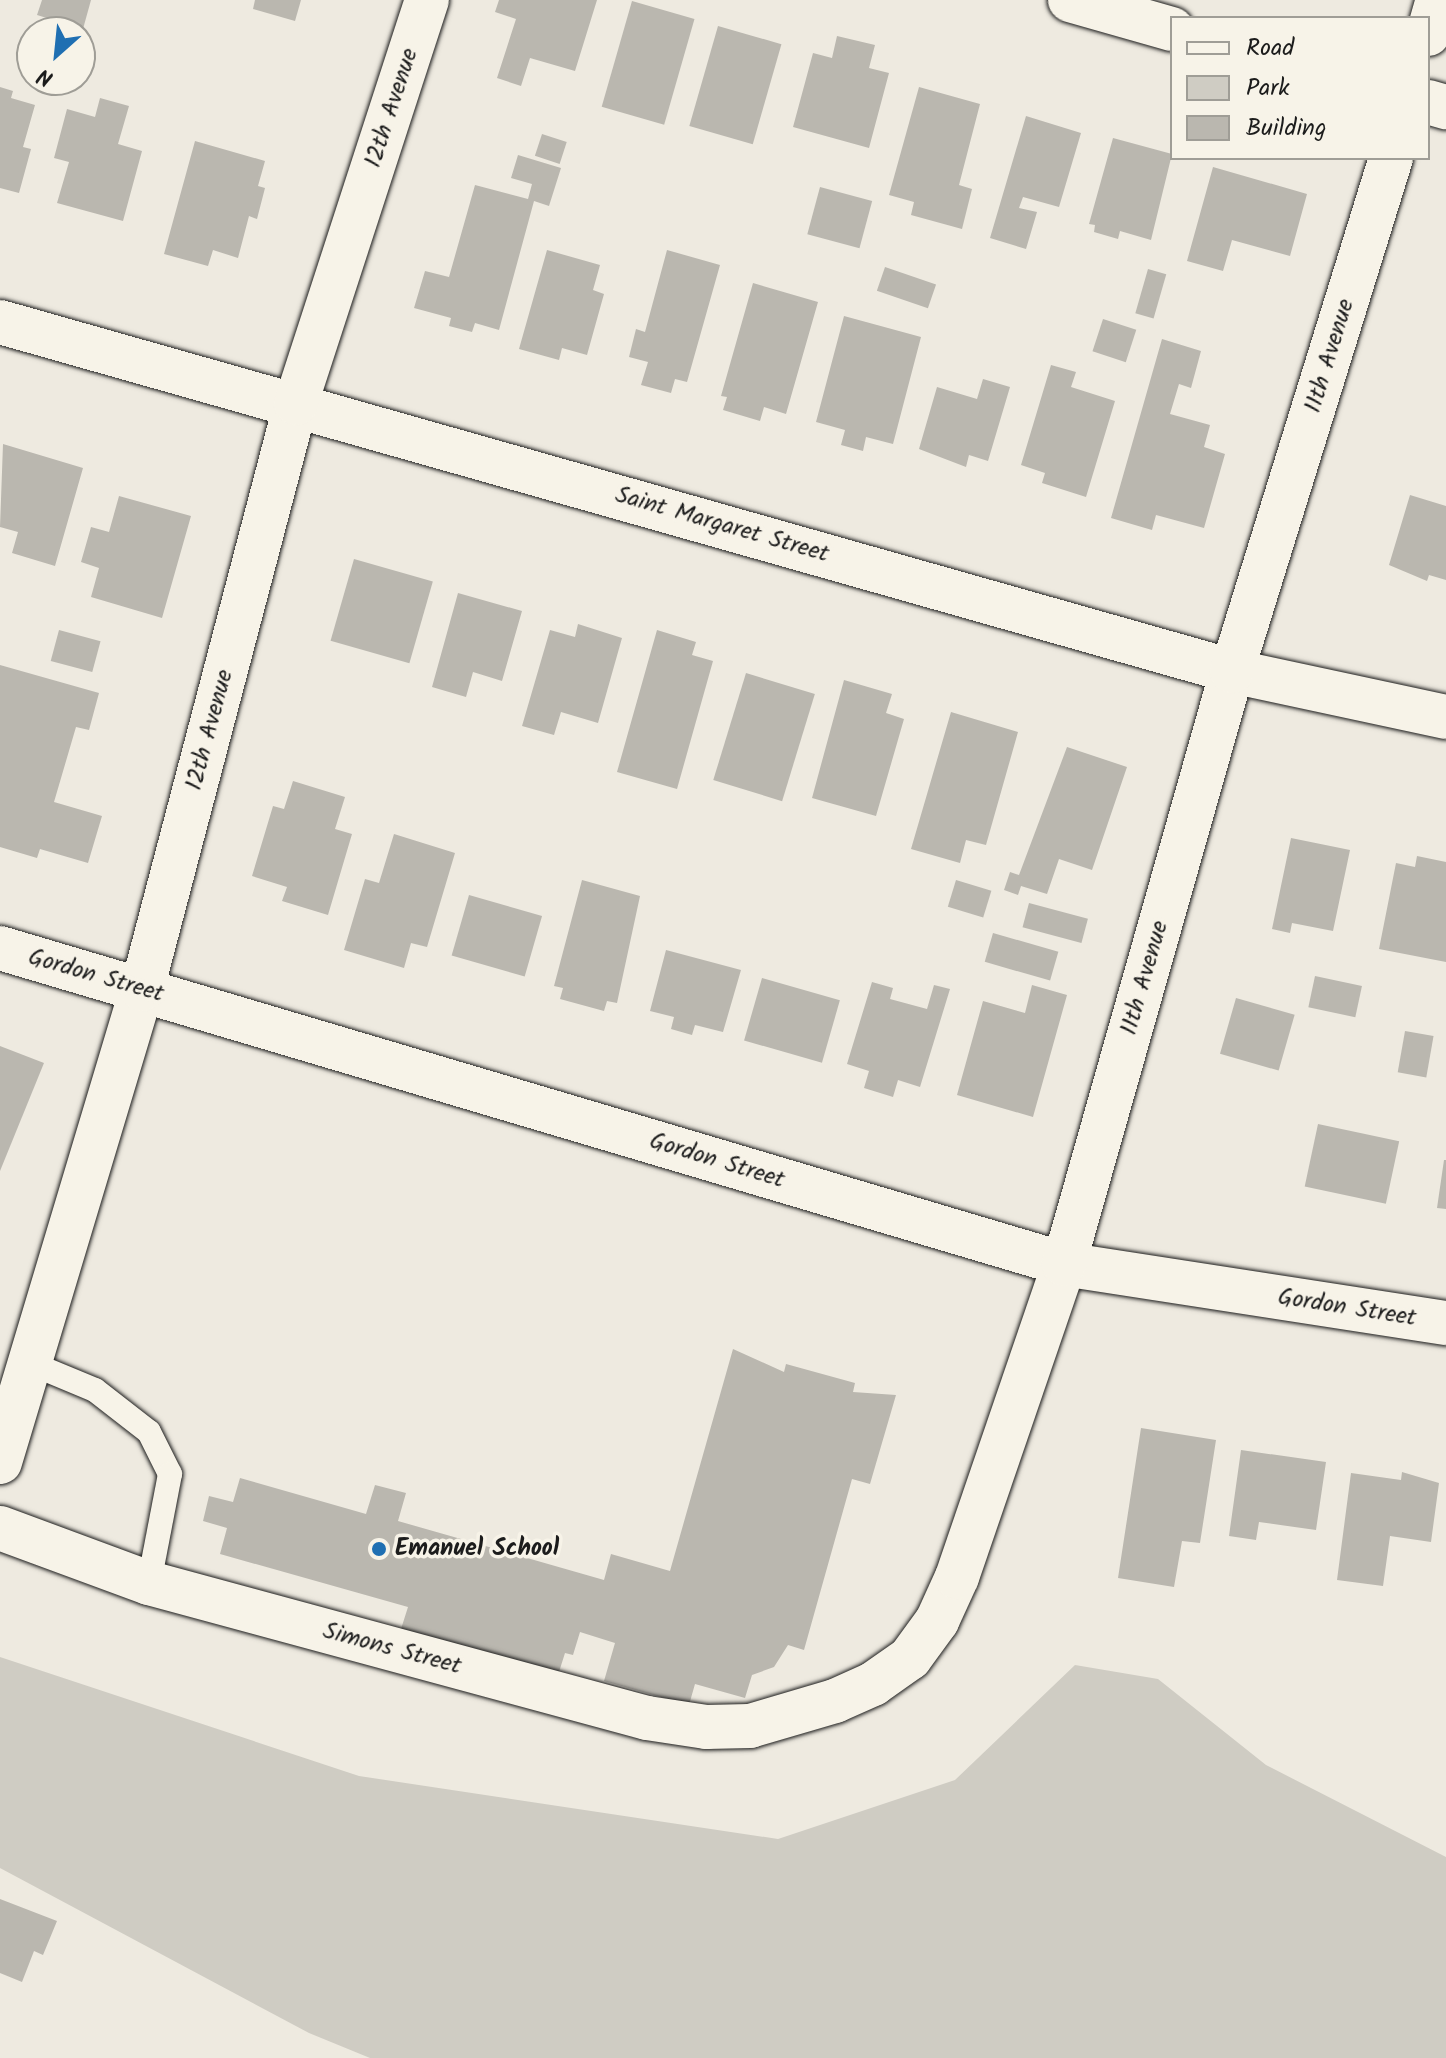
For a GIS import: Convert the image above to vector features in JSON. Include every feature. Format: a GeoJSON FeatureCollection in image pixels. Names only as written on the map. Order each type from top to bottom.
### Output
{"type":"FeatureCollection","features":[{"type":"Feature","properties":{"kind":"street","name":"12th Avenue"},"geometry":{"type":"LineString","coordinates":[[0,1462],[142,989],[296,403],[427,0]]}},
{"type":"Feature","properties":{"kind":"street"},"geometry":{"type":"LineString","coordinates":[[1070,0],[1170,28]]}},
{"type":"Feature","properties":{"kind":"street"},"geometry":{"type":"LineString","coordinates":[[1430,27],[1438,0]]}},
{"type":"Feature","properties":{"kind":"street","name":"11th Avenue"},"geometry":{"type":"LineString","coordinates":[[791,1715],[873,1684],[910,1658],[937,1621],[957,1577],[1064,1264],[1232,671],[1390,160]]}},
{"type":"Feature","properties":{"kind":"street","name":"Saint Margaret Street"},"geometry":{"type":"LineString","coordinates":[[0,322],[296,403],[1232,671],[1446,717]]}},
{"type":"Feature","properties":{"kind":"street","name":"Gordon Street"},"geometry":{"type":"LineString","coordinates":[[0,948],[1064,1264],[1446,1323]]}},
{"type":"Feature","properties":{"kind":"street","name":"Simons Street"},"geometry":{"type":"LineString","coordinates":[[0,1528],[149,1583],[647,1718],[706,1727],[750,1726],[791,1715]]}},
{"type":"Feature","properties":{"kind":"lane"},"geometry":{"type":"LineString","coordinates":[[30,1363],[95,1390],[149,1432],[170,1474],[149,1583]]}},
{"type":"Feature","properties":{"kind":"green space"},"geometry":{"type":"Polygon","coordinates":[[[0,1657],[359,1776],[778,1839],[955,1780],[1075,1665],[1158,1679],[1266,1765],[1446,1857],[1446,2058],[370,2058],[309,2033],[0,1868],[0,1657]]]}},
{"type":"Feature","properties":{"kind":"building"},"geometry":{"type":"Polygon","coordinates":[[[42,0],[91,0],[87,16],[37,15],[42,0]]]}},
{"type":"Feature","properties":{"kind":"building"},"geometry":{"type":"Polygon","coordinates":[[[255,0],[301,0],[295,21],[253,9],[255,0]]]}},
{"type":"Feature","properties":{"kind":"building"},"geometry":{"type":"Polygon","coordinates":[[[499,0],[597,0],[575,71],[530,58],[521,86],[497,78],[516,19],[495,12],[499,0]]]}},
{"type":"Feature","properties":{"kind":"building"},"geometry":{"type":"Polygon","coordinates":[[[632,1],[694,19],[664,125],[602,107],[632,1]]]}},
{"type":"Feature","properties":{"kind":"building"},"geometry":{"type":"Polygon","coordinates":[[[718,26],[781,44],[753,144],[689,126],[718,26]]]}},
{"type":"Feature","properties":{"kind":"building"},"geometry":{"type":"Polygon","coordinates":[[[837,36],[875,45],[869,68],[889,73],[869,148],[793,127],[813,53],[832,58],[837,36]]]}},
{"type":"Feature","properties":{"kind":"building"},"geometry":{"type":"Polygon","coordinates":[[[0,87],[13,91],[11,98],[35,105],[23,147],[31,149],[19,193],[0,188],[0,87]]]}},
{"type":"Feature","properties":{"kind":"building"},"geometry":{"type":"Polygon","coordinates":[[[919,87],[980,104],[959,185],[972,189],[962,229],[911,215],[914,202],[889,195],[919,87]]]}},
{"type":"Feature","properties":{"kind":"building"},"geometry":{"type":"Polygon","coordinates":[[[100,98],[129,106],[118,144],[142,151],[123,221],[57,203],[69,162],[54,158],[67,109],[95,117],[100,98]]]}},
{"type":"Feature","properties":{"kind":"building"},"geometry":{"type":"Polygon","coordinates":[[[1026,116],[1081,133],[1059,207],[1023,197],[1019,208],[1037,212],[1026,249],[990,238],[1026,116]]]}},
{"type":"Feature","properties":{"kind":"building"},"geometry":{"type":"Polygon","coordinates":[[[542,134],[567,142],[560,164],[535,156],[542,134]]]}},
{"type":"Feature","properties":{"kind":"building"},"geometry":{"type":"Polygon","coordinates":[[[1113,138],[1170,153],[1151,240],[1120,231],[1118,239],[1094,232],[1095,225],[1089,224],[1113,138]]]}},
{"type":"Feature","properties":{"kind":"building"},"geometry":{"type":"Polygon","coordinates":[[[195,141],[265,161],[258,186],[265,188],[257,219],[249,216],[238,258],[213,250],[208,266],[164,254],[195,141]]]}},
{"type":"Feature","properties":{"kind":"building"},"geometry":{"type":"Polygon","coordinates":[[[518,155],[561,168],[549,206],[534,201],[499,330],[475,323],[472,332],[449,326],[451,318],[414,308],[425,271],[449,277],[475,185],[528,199],[532,184],[511,178],[518,155]]]}},
{"type":"Feature","properties":{"kind":"building"},"geometry":{"type":"Polygon","coordinates":[[[1213,167],[1307,194],[1290,256],[1232,240],[1223,271],[1187,261],[1213,167]]]}},
{"type":"Feature","properties":{"kind":"building"},"geometry":{"type":"Polygon","coordinates":[[[820,187],[872,201],[859,248],[807,234],[820,187]]]}},
{"type":"Feature","properties":{"kind":"building"},"geometry":{"type":"Polygon","coordinates":[[[547,250],[600,265],[593,290],[604,294],[587,355],[562,348],[559,360],[519,349],[547,250]]]}},
{"type":"Feature","properties":{"kind":"building"},"geometry":{"type":"Polygon","coordinates":[[[667,250],[720,265],[687,382],[675,379],[671,393],[641,385],[648,362],[629,357],[636,329],[645,332],[667,250]]]}},
{"type":"Feature","properties":{"kind":"building"},"geometry":{"type":"Polygon","coordinates":[[[885,267],[936,285],[928,308],[877,291],[885,267]]]}},
{"type":"Feature","properties":{"kind":"building"},"geometry":{"type":"Polygon","coordinates":[[[1148,269],[1166,274],[1154,318],[1135,313],[1148,269]]]}},
{"type":"Feature","properties":{"kind":"building"},"geometry":{"type":"Polygon","coordinates":[[[753,283],[818,302],[786,414],[764,407],[760,421],[723,410],[727,397],[721,396],[753,283]]]}},
{"type":"Feature","properties":{"kind":"building"},"geometry":{"type":"Polygon","coordinates":[[[844,316],[921,337],[893,444],[866,437],[863,451],[841,445],[845,430],[816,422],[844,316]]]}},
{"type":"Feature","properties":{"kind":"building"},"geometry":{"type":"Polygon","coordinates":[[[1103,319],[1136,330],[1126,362],[1092,351],[1103,319]]]}},
{"type":"Feature","properties":{"kind":"building"},"geometry":{"type":"Polygon","coordinates":[[[1162,339],[1201,351],[1191,388],[1179,384],[1170,414],[1210,425],[1204,447],[1225,454],[1204,528],[1156,515],[1152,530],[1111,518],[1162,339]]]}},
{"type":"Feature","properties":{"kind":"building"},"geometry":{"type":"Polygon","coordinates":[[[1051,365],[1076,372],[1071,387],[1115,401],[1086,497],[1042,483],[1045,473],[1021,465],[1051,365]]]}},
{"type":"Feature","properties":{"kind":"building"},"geometry":{"type":"Polygon","coordinates":[[[983,379],[1010,387],[988,461],[969,455],[966,467],[919,449],[937,387],[977,399],[983,379]]]}},
{"type":"Feature","properties":{"kind":"building"},"geometry":{"type":"Polygon","coordinates":[[[3,444],[83,468],[55,566],[12,553],[18,532],[0,527],[3,444]]]}},
{"type":"Feature","properties":{"kind":"building"},"geometry":{"type":"Polygon","coordinates":[[[1410,495],[1446,506],[1446,580],[1429,575],[1427,581],[1389,565],[1410,495]]]}},
{"type":"Feature","properties":{"kind":"building"},"geometry":{"type":"Polygon","coordinates":[[[119,496],[191,516],[162,618],[91,597],[99,568],[81,562],[91,527],[109,532],[119,496]]]}},
{"type":"Feature","properties":{"kind":"building"},"geometry":{"type":"Polygon","coordinates":[[[354,559],[433,582],[409,663],[331,641],[354,559]]]}},
{"type":"Feature","properties":{"kind":"building"},"geometry":{"type":"Polygon","coordinates":[[[458,593],[522,611],[502,681],[473,672],[466,697],[432,687],[458,593]]]}},
{"type":"Feature","properties":{"kind":"building"},"geometry":{"type":"Polygon","coordinates":[[[578,624],[622,638],[598,723],[561,712],[554,735],[522,726],[550,630],[575,637],[578,624]]]}},
{"type":"Feature","properties":{"kind":"building"},"geometry":{"type":"Polygon","coordinates":[[[59,630],[101,641],[92,672],[51,661],[59,630]]]}},
{"type":"Feature","properties":{"kind":"building"},"geometry":{"type":"Polygon","coordinates":[[[657,630],[696,642],[692,655],[713,661],[677,789],[617,772],[657,630]]]}},
{"type":"Feature","properties":{"kind":"building"},"geometry":{"type":"Polygon","coordinates":[[[0,665],[99,693],[89,730],[76,727],[54,802],[102,816],[88,863],[40,849],[37,858],[0,847],[0,665]]]}},
{"type":"Feature","properties":{"kind":"building"},"geometry":{"type":"Polygon","coordinates":[[[746,673],[815,694],[782,801],[713,780],[746,673]]]}},
{"type":"Feature","properties":{"kind":"building"},"geometry":{"type":"Polygon","coordinates":[[[844,680],[892,694],[886,713],[904,719],[876,816],[812,798],[844,680]]]}},
{"type":"Feature","properties":{"kind":"building"},"geometry":{"type":"Polygon","coordinates":[[[951,712],[1018,732],[986,845],[966,840],[960,863],[911,849],[951,712]]]}},
{"type":"Feature","properties":{"kind":"building"},"geometry":{"type":"Polygon","coordinates":[[[1067,747],[1127,767],[1092,870],[1059,859],[1047,894],[1021,886],[1018,895],[1004,890],[1010,872],[1019,875],[1067,747]]]}},
{"type":"Feature","properties":{"kind":"building"},"geometry":{"type":"Polygon","coordinates":[[[293,781],[345,797],[335,829],[352,834],[328,915],[282,901],[287,887],[252,876],[273,806],[284,809],[293,781]]]}},
{"type":"Feature","properties":{"kind":"building"},"geometry":{"type":"Polygon","coordinates":[[[394,834],[455,853],[427,947],[411,943],[404,968],[344,950],[365,879],[379,883],[394,834]]]}},
{"type":"Feature","properties":{"kind":"building"},"geometry":{"type":"Polygon","coordinates":[[[1291,838],[1350,850],[1333,931],[1292,923],[1290,933],[1272,929],[1291,838]]]}},
{"type":"Feature","properties":{"kind":"building"},"geometry":{"type":"Polygon","coordinates":[[[1417,856],[1446,862],[1446,962],[1379,949],[1396,863],[1415,867],[1417,856]]]}},
{"type":"Feature","properties":{"kind":"building"},"geometry":{"type":"Polygon","coordinates":[[[582,880],[640,896],[617,1003],[607,1001],[604,1011],[560,999],[563,988],[554,986],[582,880]]]}},
{"type":"Feature","properties":{"kind":"building"},"geometry":{"type":"Polygon","coordinates":[[[956,880],[991,891],[983,918],[948,907],[956,880]]]}},
{"type":"Feature","properties":{"kind":"building"},"geometry":{"type":"Polygon","coordinates":[[[469,895],[542,916],[525,977],[452,956],[469,895]]]}},
{"type":"Feature","properties":{"kind":"building"},"geometry":{"type":"Polygon","coordinates":[[[1029,903],[1088,919],[1081,943],[1023,927],[1029,903]]]}},
{"type":"Feature","properties":{"kind":"building"},"geometry":{"type":"Polygon","coordinates":[[[993,933],[1058,952],[1050,981],[985,962],[993,933]]]}},
{"type":"Feature","properties":{"kind":"building"},"geometry":{"type":"Polygon","coordinates":[[[666,950],[741,970],[723,1032],[695,1025],[692,1035],[671,1029],[674,1017],[650,1011],[666,950]]]}},
{"type":"Feature","properties":{"kind":"building"},"geometry":{"type":"Polygon","coordinates":[[[1315,976],[1362,986],[1355,1017],[1308,1007],[1315,976]]]}},
{"type":"Feature","properties":{"kind":"building"},"geometry":{"type":"Polygon","coordinates":[[[762,978],[840,1000],[822,1063],[744,1040],[762,978]]]}},
{"type":"Feature","properties":{"kind":"building"},"geometry":{"type":"Polygon","coordinates":[[[872,982],[893,988],[890,999],[927,1009],[934,985],[950,989],[920,1087],[898,1080],[893,1097],[864,1088],[869,1071],[847,1064],[872,982]]]}},
{"type":"Feature","properties":{"kind":"building"},"geometry":{"type":"Polygon","coordinates":[[[1032,985],[1067,995],[1033,1117],[957,1095],[983,1001],[1025,1013],[1032,985]]]}},
{"type":"Feature","properties":{"kind":"building"},"geometry":{"type":"Polygon","coordinates":[[[1236,998],[1295,1015],[1279,1071],[1220,1054],[1236,998]]]}},
{"type":"Feature","properties":{"kind":"building"},"geometry":{"type":"Polygon","coordinates":[[[1405,1031],[1434,1036],[1426,1077],[1398,1072],[1405,1031]]]}},
{"type":"Feature","properties":{"kind":"building"},"geometry":{"type":"Polygon","coordinates":[[[0,1046],[44,1063],[0,1171],[0,1046]]]}},
{"type":"Feature","properties":{"kind":"building"},"geometry":{"type":"Polygon","coordinates":[[[1318,1124],[1399,1141],[1386,1204],[1305,1187],[1318,1124]]]}},
{"type":"Feature","properties":{"kind":"building"},"geometry":{"type":"Polygon","coordinates":[[[1446,1160],[1446,1209],[1437,1208],[1446,1160]]]}},
{"type":"Feature","properties":{"kind":"building"},"geometry":{"type":"Polygon","coordinates":[[[733,1349],[784,1372],[786,1364],[855,1383],[853,1392],[896,1395],[870,1484],[852,1479],[804,1650],[788,1645],[774,1667],[752,1675],[745,1698],[695,1684],[689,1705],[604,1681],[615,1643],[580,1632],[573,1655],[565,1653],[559,1672],[401,1629],[408,1607],[220,1554],[227,1528],[203,1521],[209,1496],[233,1502],[240,1478],[366,1514],[375,1485],[406,1493],[398,1521],[604,1580],[611,1554],[670,1571],[733,1349]]]}},
{"type":"Feature","properties":{"kind":"building"},"geometry":{"type":"Polygon","coordinates":[[[1141,1428],[1216,1440],[1200,1543],[1182,1541],[1174,1587],[1118,1578],[1141,1428]]]}},
{"type":"Feature","properties":{"kind":"building"},"geometry":{"type":"Polygon","coordinates":[[[1241,1450],[1326,1462],[1316,1530],[1259,1522],[1256,1540],[1229,1536],[1241,1450]]]}},
{"type":"Feature","properties":{"kind":"building"},"geometry":{"type":"Polygon","coordinates":[[[1402,1472],[1439,1483],[1431,1542],[1390,1536],[1383,1586],[1337,1580],[1351,1473],[1401,1480],[1402,1472]]]}},
{"type":"Feature","properties":{"kind":"building"},"geometry":{"type":"Polygon","coordinates":[[[0,1899],[57,1921],[43,1955],[34,1951],[22,1982],[0,1973],[0,1899]]]}},
{"type":"Feature","properties":{"kind":"place","name":"Emanuel School"},"geometry":{"type":"Point","coordinates":[379,1549]}}]}
